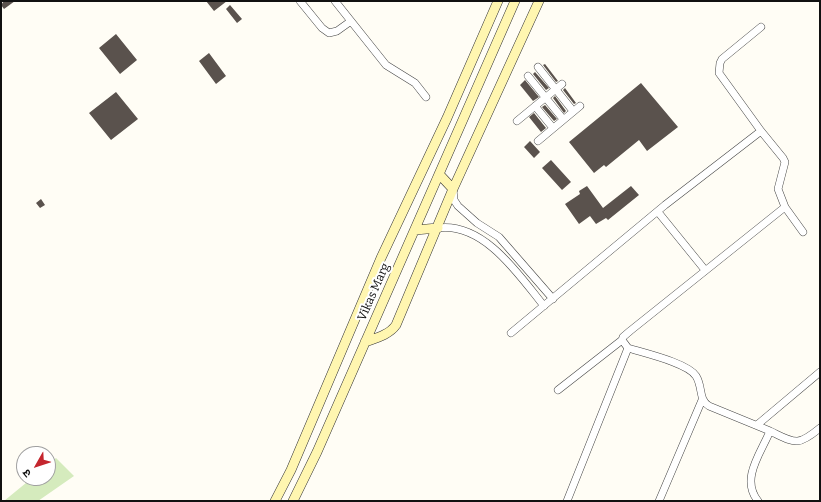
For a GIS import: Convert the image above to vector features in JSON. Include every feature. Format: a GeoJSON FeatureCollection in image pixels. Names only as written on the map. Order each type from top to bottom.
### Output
{"type":"FeatureCollection","features":[{"type":"Feature","properties":{"kind":"main road"},"geometry":{"type":"LineString","coordinates":[[275,501],[291,470],[381,258],[447,118],[498,1]]}},
{"type":"Feature","properties":{"kind":"main road","name":"Vikas Marg"},"geometry":{"type":"LineString","coordinates":[[293,501],[314,458],[515,1]]}},
{"type":"Feature","properties":{"kind":"main road"},"geometry":{"type":"LineString","coordinates":[[365,342],[384,335],[393,330],[396,325],[438,228],[453,189],[539,1]]}},
{"type":"Feature","properties":{"kind":"main road"},"geometry":{"type":"LineString","coordinates":[[439,174],[453,189]]}},
{"type":"Feature","properties":{"kind":"main road"},"geometry":{"type":"LineString","coordinates":[[414,230],[438,228]]}},
{"type":"Feature","properties":{"kind":"street"},"geometry":{"type":"LineString","coordinates":[[300,1],[322,28],[329,33],[337,31],[351,21]]}},
{"type":"Feature","properties":{"kind":"street"},"geometry":{"type":"LineString","coordinates":[[335,1],[386,65],[415,83],[426,97]]}},
{"type":"Feature","properties":{"kind":"street"},"geometry":{"type":"LineString","coordinates":[[761,27],[722,59],[719,68],[722,78],[749,112],[784,162],[778,189],[785,207],[803,232]]}},
{"type":"Feature","properties":{"kind":"street"},"geometry":{"type":"LineString","coordinates":[[538,66],[574,111]]}},
{"type":"Feature","properties":{"kind":"street"},"geometry":{"type":"LineString","coordinates":[[528,76],[563,119]]}},
{"type":"Feature","properties":{"kind":"street"},"geometry":{"type":"LineString","coordinates":[[517,122],[562,84]]}},
{"type":"Feature","properties":{"kind":"street"},"geometry":{"type":"LineString","coordinates":[[535,106],[553,128]]}},
{"type":"Feature","properties":{"kind":"street"},"geometry":{"type":"LineString","coordinates":[[538,141],[580,106]]}},
{"type":"Feature","properties":{"kind":"street"},"geometry":{"type":"LineString","coordinates":[[511,333],[658,212],[761,131]]}},
{"type":"Feature","properties":{"kind":"street"},"geometry":{"type":"LineString","coordinates":[[453,189],[454,200],[458,206],[468,216],[499,237],[553,299]]}},
{"type":"Feature","properties":{"kind":"street"},"geometry":{"type":"LineString","coordinates":[[558,390],[622,340],[630,331],[785,207]]}},
{"type":"Feature","properties":{"kind":"street"},"geometry":{"type":"LineString","coordinates":[[658,212],[705,270]]}},
{"type":"Feature","properties":{"kind":"street"},"geometry":{"type":"LineString","coordinates":[[478,239],[484,227]]}},
{"type":"Feature","properties":{"kind":"street"},"geometry":{"type":"LineString","coordinates":[[438,228],[451,228],[478,239],[500,252],[544,306]]}},
{"type":"Feature","properties":{"kind":"street"},"geometry":{"type":"LineString","coordinates":[[622,340],[628,348],[691,370],[700,384],[702,400],[658,501]]}},
{"type":"Feature","properties":{"kind":"street"},"geometry":{"type":"LineString","coordinates":[[567,501],[628,348]]}},
{"type":"Feature","properties":{"kind":"street"},"geometry":{"type":"LineString","coordinates":[[757,425],[820,372]]}},
{"type":"Feature","properties":{"kind":"street"},"geometry":{"type":"LineString","coordinates":[[702,400],[708,406],[757,425],[791,441],[799,442],[806,440],[820,428]]}},
{"type":"Feature","properties":{"kind":"street"},"geometry":{"type":"LineString","coordinates":[[758,501],[752,491],[750,479],[770,431]]}},
{"type":"Feature","properties":{"kind":"green space"},"geometry":{"type":"Polygon","coordinates":[[[56,458],[74,476],[38,501],[4,501],[22,486],[56,486],[56,458]]]}},
{"type":"Feature","properties":{"kind":"building"},"geometry":{"type":"Polygon","coordinates":[[[4,1],[15,1],[4,9],[1,5],[4,1]]]}},
{"type":"Feature","properties":{"kind":"building"},"geometry":{"type":"Polygon","coordinates":[[[206,1],[227,1],[214,11],[206,1]]]}},
{"type":"Feature","properties":{"kind":"building"},"geometry":{"type":"Polygon","coordinates":[[[230,5],[242,19],[237,23],[226,9],[230,5]]]}},
{"type":"Feature","properties":{"kind":"building"},"geometry":{"type":"Polygon","coordinates":[[[116,34],[137,60],[120,74],[99,48],[116,34]]]}},
{"type":"Feature","properties":{"kind":"building"},"geometry":{"type":"Polygon","coordinates":[[[209,53],[226,76],[216,84],[199,61],[209,53]]]}},
{"type":"Feature","properties":{"kind":"building"},"geometry":{"type":"Polygon","coordinates":[[[545,64],[558,81],[556,82],[543,65],[545,64]]]}},
{"type":"Feature","properties":{"kind":"building"},"geometry":{"type":"Polygon","coordinates":[[[535,72],[549,88],[546,90],[533,74],[535,72]]]}},
{"type":"Feature","properties":{"kind":"building"},"geometry":{"type":"Polygon","coordinates":[[[525,80],[539,97],[533,101],[520,85],[525,80]]]}},
{"type":"Feature","properties":{"kind":"building"},"geometry":{"type":"Polygon","coordinates":[[[641,83],[678,127],[647,151],[639,140],[606,167],[604,165],[594,173],[569,142],[641,83]]]}},
{"type":"Feature","properties":{"kind":"building"},"geometry":{"type":"Polygon","coordinates":[[[565,88],[576,103],[574,104],[563,90],[565,88]]]}},
{"type":"Feature","properties":{"kind":"building"},"geometry":{"type":"Polygon","coordinates":[[[116,92],[138,119],[111,140],[89,113],[116,92]]]}},
{"type":"Feature","properties":{"kind":"building"},"geometry":{"type":"Polygon","coordinates":[[[555,96],[566,111],[564,113],[553,98],[555,96]]]}},
{"type":"Feature","properties":{"kind":"building"},"geometry":{"type":"Polygon","coordinates":[[[545,105],[557,119],[554,121],[542,107],[545,105]]]}},
{"type":"Feature","properties":{"kind":"building"},"geometry":{"type":"Polygon","coordinates":[[[534,113],[546,128],[541,132],[529,117],[534,113]]]}},
{"type":"Feature","properties":{"kind":"building"},"geometry":{"type":"Polygon","coordinates":[[[530,141],[540,152],[534,158],[524,147],[530,141]]]}},
{"type":"Feature","properties":{"kind":"building"},"geometry":{"type":"Polygon","coordinates":[[[551,160],[571,182],[562,190],[542,168],[551,160]]]}},
{"type":"Feature","properties":{"kind":"building"},"geometry":{"type":"Polygon","coordinates":[[[587,186],[603,208],[631,186],[639,195],[608,220],[606,218],[596,224],[590,216],[579,224],[565,204],[580,194],[579,191],[587,186]]]}},
{"type":"Feature","properties":{"kind":"building"},"geometry":{"type":"Polygon","coordinates":[[[41,199],[45,205],[40,208],[36,203],[41,199]]]}}]}
